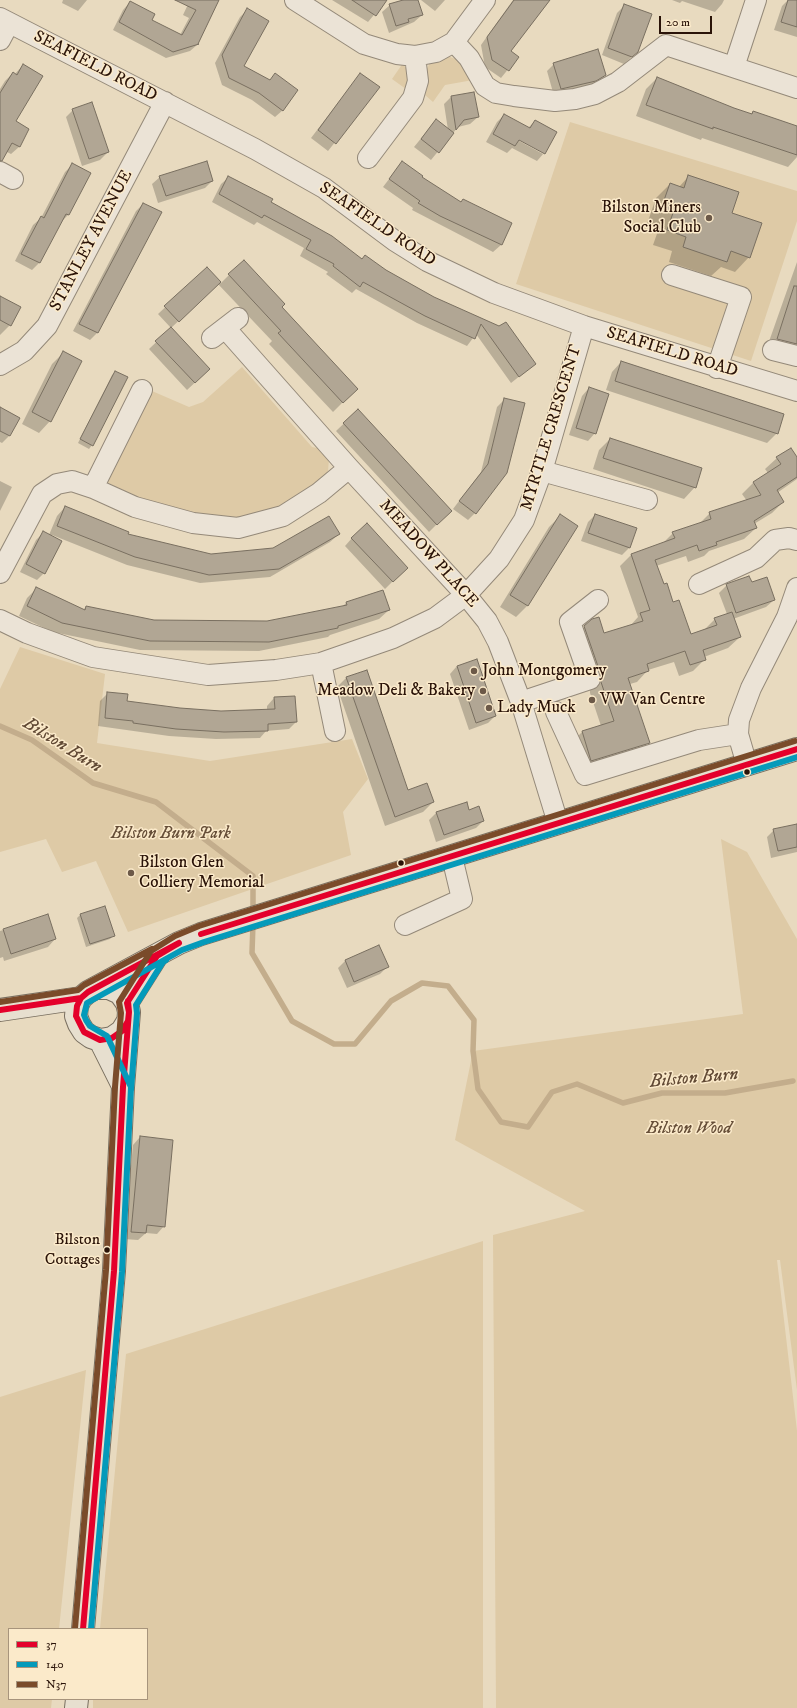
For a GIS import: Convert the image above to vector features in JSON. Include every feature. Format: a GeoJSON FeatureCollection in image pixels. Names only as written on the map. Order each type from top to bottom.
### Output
{"type":"FeatureCollection","features":[{"type":"Feature","properties":{"kind":"main road"},"geometry":{"type":"LineString","coordinates":[[157,956],[127,1012],[122,1031],[112,1038],[100,1040],[92,1038],[84,1032],[76,1016],[77,1006],[89,993],[179,943],[201,934],[797,750]]}},
{"type":"Feature","properties":{"kind":"main road"},"geometry":{"type":"LineString","coordinates":[[0,1010],[26,1007],[109,988],[120,993],[127,1012],[114,1271],[84,1628]]}},
{"type":"Feature","properties":{"kind":"main road"},"geometry":{"type":"LineString","coordinates":[[26,1007],[79,1024]]}},
{"type":"Feature","properties":{"kind":"main road"},"geometry":{"type":"LineString","coordinates":[[100,1040],[123,1087]]}},
{"type":"Feature","properties":{"kind":"street"},"geometry":{"type":"LineString","coordinates":[[295,0],[364,44],[397,54],[415,56],[436,52],[454,42],[485,0]]}},
{"type":"Feature","properties":{"kind":"street"},"geometry":{"type":"LineString","coordinates":[[734,67],[756,0]]}},
{"type":"Feature","properties":{"kind":"street"},"geometry":{"type":"LineString","coordinates":[[0,40],[5,21]]}},
{"type":"Feature","properties":{"kind":"street","name":"SEAFIELD ROAD"},"geometry":{"type":"LineString","coordinates":[[5,21],[256,149],[324,188],[395,241],[427,261],[494,293],[584,326],[717,368],[797,391]]}},
{"type":"Feature","properties":{"kind":"street"},"geometry":{"type":"LineString","coordinates":[[454,42],[468,58],[485,86],[496,93],[554,101],[575,99],[595,94],[618,82],[666,45],[797,88]]}},
{"type":"Feature","properties":{"kind":"street"},"geometry":{"type":"LineString","coordinates":[[368,158],[413,98],[418,81],[415,56]]}},
{"type":"Feature","properties":{"kind":"street","name":"STANLEY AVENUE"},"geometry":{"type":"LineString","coordinates":[[0,365],[24,351],[47,326],[166,102]]}},
{"type":"Feature","properties":{"kind":"street"},"geometry":{"type":"LineString","coordinates":[[672,275],[741,297],[717,368]]}},
{"type":"Feature","properties":{"kind":"street","name":"MYRTLE CRESCENT"},"geometry":{"type":"LineString","coordinates":[[0,620],[26,633],[93,657],[208,675],[276,670],[321,663],[400,635],[435,618],[466,595],[499,559],[524,520],[542,470],[584,326]]}},
{"type":"Feature","properties":{"kind":"street","name":"MEADOW PLACE"},"geometry":{"type":"LineString","coordinates":[[225,328],[349,468],[488,621],[498,642],[521,702],[558,823]]}},
{"type":"Feature","properties":{"kind":"street"},"geometry":{"type":"LineString","coordinates":[[773,350],[797,356]]}},
{"type":"Feature","properties":{"kind":"street"},"geometry":{"type":"LineString","coordinates":[[92,488],[142,390]]}},
{"type":"Feature","properties":{"kind":"street"},"geometry":{"type":"LineString","coordinates":[[0,573],[42,494],[56,484],[72,481],[135,507],[193,523],[238,528],[283,516],[319,493],[349,468]]}},
{"type":"Feature","properties":{"kind":"street"},"geometry":{"type":"LineString","coordinates":[[542,470],[647,500]]}},
{"type":"Feature","properties":{"kind":"street"},"geometry":{"type":"LineString","coordinates":[[699,584],[756,558],[775,540],[789,538],[797,540]]}},
{"type":"Feature","properties":{"kind":"street"},"geometry":{"type":"LineString","coordinates":[[748,765],[738,734],[739,720],[748,695],[792,619],[797,588]]}},
{"type":"Feature","properties":{"kind":"street"},"geometry":{"type":"LineString","coordinates":[[521,702],[590,679],[570,622],[598,600]]}},
{"type":"Feature","properties":{"kind":"street"},"geometry":{"type":"LineString","coordinates":[[321,663],[335,731]]}},
{"type":"Feature","properties":{"kind":"street"},"geometry":{"type":"LineString","coordinates":[[556,712],[586,775],[699,740],[738,734]]}},
{"type":"Feature","properties":{"kind":"street"},"geometry":{"type":"LineString","coordinates":[[405,925],[462,899],[452,857]]}},
{"type":"Feature","properties":{"kind":"green space"},"geometry":{"type":"Polygon","coordinates":[[[445,55],[458,60],[473,80],[445,85],[433,102],[425,95],[428,85],[427,69],[430,62],[445,55]]]}},
{"type":"Feature","properties":{"kind":"green space"},"geometry":{"type":"Polygon","coordinates":[[[403,63],[410,77],[406,89],[392,79],[403,63]]]}},
{"type":"Feature","properties":{"kind":"green space"},"geometry":{"type":"Polygon","coordinates":[[[570,122],[797,191],[797,221],[751,361],[516,284],[570,122]]]}},
{"type":"Feature","properties":{"kind":"green space"},"geometry":{"type":"Polygon","coordinates":[[[242,367],[312,447],[322,449],[329,459],[328,471],[318,485],[280,506],[238,518],[192,516],[112,488],[106,480],[152,391],[189,407],[203,402],[242,367]]]}},
{"type":"Feature","properties":{"kind":"green space","name":"Bilston Burn Park"},"geometry":{"type":"Polygon","coordinates":[[[20,647],[105,674],[97,743],[210,761],[352,739],[368,779],[343,812],[351,855],[128,932],[96,861],[62,872],[46,839],[0,852],[0,689],[20,647]]]}},
{"type":"Feature","properties":{"kind":"green space","name":"Bilston Wood"},"geometry":{"type":"Polygon","coordinates":[[[721,839],[747,852],[797,939],[797,1390],[780,1260],[777,1260],[797,1431],[797,1708],[496,1708],[493,1235],[585,1211],[455,1140],[473,1051],[743,1014],[721,839]]]}},
{"type":"Feature","properties":{"kind":"green space"},"geometry":{"type":"Polygon","coordinates":[[[483,1241],[483,1708],[93,1708],[93,1700],[148,1700],[148,1628],[100,1628],[126,1354],[483,1241]]]}},
{"type":"Feature","properties":{"kind":"green space"},"geometry":{"type":"Polygon","coordinates":[[[86,1370],[59,1628],[8,1628],[8,1700],[52,1700],[51,1708],[0,1708],[0,1397],[86,1370]]]}},
{"type":"Feature","properties":{"kind":"building"},"geometry":{"type":"Polygon","coordinates":[[[175,0],[219,0],[199,44],[173,52],[119,22],[130,1],[155,14],[152,20],[182,35],[196,10],[175,0]]]}},
{"type":"Feature","properties":{"kind":"building"},"geometry":{"type":"Polygon","coordinates":[[[352,0],[387,0],[376,16],[352,0]]]}},
{"type":"Feature","properties":{"kind":"building"},"geometry":{"type":"Polygon","coordinates":[[[403,0],[418,0],[423,15],[408,19],[409,22],[396,26],[389,4],[403,0]]]}},
{"type":"Feature","properties":{"kind":"building"},"geometry":{"type":"Polygon","coordinates":[[[514,0],[550,0],[511,51],[519,57],[509,71],[492,60],[487,37],[514,0]]]}},
{"type":"Feature","properties":{"kind":"building"},"geometry":{"type":"Polygon","coordinates":[[[788,0],[797,0],[797,27],[781,22],[788,0]]]}},
{"type":"Feature","properties":{"kind":"building"},"geometry":{"type":"Polygon","coordinates":[[[624,4],[652,14],[638,52],[632,57],[608,48],[624,4]]]}},
{"type":"Feature","properties":{"kind":"building"},"geometry":{"type":"Polygon","coordinates":[[[247,8],[269,21],[244,66],[270,80],[275,73],[298,90],[283,111],[259,93],[229,78],[222,55],[247,8]]]}},
{"type":"Feature","properties":{"kind":"building"},"geometry":{"type":"Polygon","coordinates":[[[598,49],[606,75],[596,81],[561,89],[553,63],[598,49]]]}},
{"type":"Feature","properties":{"kind":"building"},"geometry":{"type":"Polygon","coordinates":[[[23,64],[43,76],[16,121],[29,129],[20,147],[12,143],[2,161],[0,161],[0,93],[13,72],[17,75],[23,64]]]}},
{"type":"Feature","properties":{"kind":"building"},"geometry":{"type":"Polygon","coordinates":[[[360,73],[380,87],[336,144],[318,130],[360,73]]]}},
{"type":"Feature","properties":{"kind":"building"},"geometry":{"type":"Polygon","coordinates":[[[657,77],[734,108],[752,114],[753,111],[797,126],[797,155],[713,127],[713,129],[646,105],[657,77]]]}},
{"type":"Feature","properties":{"kind":"building"},"geometry":{"type":"Polygon","coordinates":[[[474,92],[479,117],[464,120],[456,130],[451,96],[474,92]]]}},
{"type":"Feature","properties":{"kind":"building"},"geometry":{"type":"Polygon","coordinates":[[[92,102],[109,152],[89,159],[72,109],[92,102]]]}},
{"type":"Feature","properties":{"kind":"building"},"geometry":{"type":"Polygon","coordinates":[[[504,114],[530,128],[535,120],[557,132],[545,154],[519,140],[515,146],[493,134],[504,114]]]}},
{"type":"Feature","properties":{"kind":"building"},"geometry":{"type":"Polygon","coordinates":[[[436,119],[454,133],[439,153],[421,139],[436,119]]]}},
{"type":"Feature","properties":{"kind":"building"},"geometry":{"type":"Polygon","coordinates":[[[207,161],[213,181],[166,196],[159,176],[207,161]]]}},
{"type":"Feature","properties":{"kind":"building"},"geometry":{"type":"Polygon","coordinates":[[[402,161],[423,176],[422,177],[461,202],[463,199],[512,223],[502,245],[440,216],[418,203],[420,201],[389,179],[402,161]]]}},
{"type":"Feature","properties":{"kind":"building"},"geometry":{"type":"Polygon","coordinates":[[[72,163],[91,173],[69,215],[66,214],[40,263],[21,254],[41,216],[44,218],[72,163]]]}},
{"type":"Feature","properties":{"kind":"building","name":"Bilston Miners Social Club"},"geometry":{"type":"Polygon","coordinates":[[[688,175],[739,192],[732,213],[762,223],[750,258],[731,251],[727,262],[683,247],[686,237],[667,230],[673,213],[661,209],[670,183],[684,188],[688,175]]]}},
{"type":"Feature","properties":{"kind":"building"},"geometry":{"type":"Polygon","coordinates":[[[228,176],[273,199],[271,202],[332,236],[362,259],[365,255],[386,270],[434,297],[499,326],[506,322],[536,364],[519,377],[481,324],[475,339],[425,316],[363,282],[360,287],[333,266],[334,264],[306,249],[311,240],[264,215],[262,218],[219,194],[228,176]]]}},
{"type":"Feature","properties":{"kind":"building"},"geometry":{"type":"Polygon","coordinates":[[[143,203],[162,212],[98,333],[79,324],[143,203]]]}},
{"type":"Feature","properties":{"kind":"building"},"geometry":{"type":"Polygon","coordinates":[[[244,260],[285,304],[282,307],[358,389],[343,403],[278,333],[281,331],[228,274],[244,260]]]}},
{"type":"Feature","properties":{"kind":"building"},"geometry":{"type":"Polygon","coordinates":[[[207,267],[221,282],[179,322],[164,306],[207,267]]]}},
{"type":"Feature","properties":{"kind":"building"},"geometry":{"type":"Polygon","coordinates":[[[794,286],[797,286],[797,344],[777,339],[794,286]]]}},
{"type":"Feature","properties":{"kind":"building"},"geometry":{"type":"Polygon","coordinates":[[[0,296],[21,307],[11,326],[0,320],[0,296]]]}},
{"type":"Feature","properties":{"kind":"building"},"geometry":{"type":"Polygon","coordinates":[[[171,327],[210,369],[195,383],[155,341],[171,327]]]}},
{"type":"Feature","properties":{"kind":"building"},"geometry":{"type":"Polygon","coordinates":[[[63,351],[82,361],[51,422],[32,412],[63,351]]]}},
{"type":"Feature","properties":{"kind":"building"},"geometry":{"type":"Polygon","coordinates":[[[621,361],[784,414],[778,434],[615,381],[621,361]]]}},
{"type":"Feature","properties":{"kind":"building"},"geometry":{"type":"Polygon","coordinates":[[[115,371],[128,377],[93,446],[80,439],[115,371]]]}},
{"type":"Feature","properties":{"kind":"building"},"geometry":{"type":"Polygon","coordinates":[[[589,387],[609,394],[596,434],[576,428],[589,387]]]}},
{"type":"Feature","properties":{"kind":"building"},"geometry":{"type":"Polygon","coordinates":[[[504,398],[525,403],[507,473],[476,514],[459,501],[488,464],[504,398]]]}},
{"type":"Feature","properties":{"kind":"building"},"geometry":{"type":"Polygon","coordinates":[[[0,407],[20,418],[10,436],[0,431],[0,407]]]}},
{"type":"Feature","properties":{"kind":"building"},"geometry":{"type":"Polygon","coordinates":[[[358,409],[452,511],[437,525],[343,423],[358,409]]]}},
{"type":"Feature","properties":{"kind":"building"},"geometry":{"type":"Polygon","coordinates":[[[610,438],[702,468],[696,488],[603,458],[610,438]]]}},
{"type":"Feature","properties":{"kind":"building"},"geometry":{"type":"Polygon","coordinates":[[[791,448],[797,457],[797,477],[777,490],[784,502],[754,521],[757,528],[716,542],[717,545],[699,551],[697,545],[655,560],[664,584],[667,583],[673,602],[679,600],[691,634],[717,625],[714,618],[732,612],[741,637],[703,650],[706,660],[690,665],[685,651],[647,664],[649,671],[628,678],[650,743],[591,761],[582,731],[614,721],[601,682],[601,675],[584,626],[592,619],[599,617],[604,633],[643,621],[640,613],[650,610],[631,554],[675,538],[672,532],[711,519],[709,512],[761,495],[753,482],[781,464],[776,457],[791,448]]]}},
{"type":"Feature","properties":{"kind":"building"},"geometry":{"type":"Polygon","coordinates":[[[65,506],[129,532],[128,534],[211,554],[273,548],[329,516],[340,534],[279,569],[209,575],[135,557],[57,526],[65,506]]]}},
{"type":"Feature","properties":{"kind":"building"},"geometry":{"type":"Polygon","coordinates":[[[560,514],[578,526],[528,606],[510,595],[560,514]]]}},
{"type":"Feature","properties":{"kind":"building"},"geometry":{"type":"Polygon","coordinates":[[[595,514],[637,528],[630,548],[588,533],[595,514]]]}},
{"type":"Feature","properties":{"kind":"building"},"geometry":{"type":"Polygon","coordinates":[[[367,523],[408,568],[393,582],[351,538],[367,523]]]}},
{"type":"Feature","properties":{"kind":"building"},"geometry":{"type":"Polygon","coordinates":[[[43,531],[62,541],[45,574],[26,564],[43,531]]]}},
{"type":"Feature","properties":{"kind":"building"},"geometry":{"type":"Polygon","coordinates":[[[749,576],[752,582],[767,577],[775,600],[736,613],[726,584],[749,576]]]}},
{"type":"Feature","properties":{"kind":"building"},"geometry":{"type":"Polygon","coordinates":[[[36,587],[85,610],[86,606],[154,620],[267,621],[347,605],[346,602],[383,590],[390,610],[338,626],[338,628],[269,642],[150,641],[62,623],[27,606],[36,587]]]}},
{"type":"Feature","properties":{"kind":"building"},"geometry":{"type":"Polygon","coordinates":[[[477,659],[496,716],[476,723],[457,666],[477,659]]]}},
{"type":"Feature","properties":{"kind":"building"},"geometry":{"type":"Polygon","coordinates":[[[367,670],[408,790],[427,783],[434,802],[395,817],[346,677],[367,670]]]}},
{"type":"Feature","properties":{"kind":"building"},"geometry":{"type":"Polygon","coordinates":[[[107,692],[128,694],[127,701],[180,708],[221,711],[275,709],[274,697],[295,696],[297,722],[268,724],[268,731],[224,732],[176,729],[133,723],[133,721],[105,718],[107,692]]]}},
{"type":"Feature","properties":{"kind":"building"},"geometry":{"type":"Polygon","coordinates":[[[467,802],[469,810],[479,806],[484,821],[444,835],[436,812],[467,802]]]}},
{"type":"Feature","properties":{"kind":"building"},"geometry":{"type":"Polygon","coordinates":[[[797,824],[797,847],[778,851],[773,829],[797,824]]]}},
{"type":"Feature","properties":{"kind":"building"},"geometry":{"type":"Polygon","coordinates":[[[105,906],[115,936],[90,944],[80,914],[105,906]]]}},
{"type":"Feature","properties":{"kind":"building"},"geometry":{"type":"Polygon","coordinates":[[[48,914],[56,939],[11,954],[3,929],[48,914]]]}},
{"type":"Feature","properties":{"kind":"building"},"geometry":{"type":"Polygon","coordinates":[[[379,945],[389,967],[354,982],[345,960],[379,945]]]}},
{"type":"Feature","properties":{"kind":"building"},"geometry":{"type":"Polygon","coordinates":[[[140,1136],[173,1140],[165,1227],[147,1225],[146,1233],[131,1232],[140,1136]]]}},
{"type":"Feature","properties":{"kind":"waterway","name":"Bilston Burn"},"geometry":{"type":"LineString","coordinates":[[0,726],[32,740],[93,783],[156,802],[253,876],[253,914]]}},
{"type":"Feature","properties":{"kind":"waterway","name":"Bilston Burn"},"geometry":{"type":"LineString","coordinates":[[253,923],[252,953],[292,1021],[334,1044],[355,1044],[391,1001],[422,983],[448,986],[474,1020],[473,1051],[478,1089],[501,1122],[528,1127],[552,1092],[577,1084],[623,1103],[662,1093],[725,1093],[793,1081]]}},
{"type":"Feature","properties":{"kind":"transit line","name":"N37"},"geometry":{"type":"LineString","coordinates":[[75,1628],[106,1270],[115,1087],[121,1013],[119,1002],[151,951],[175,936],[199,926],[795,741]]}},
{"type":"Feature","properties":{"kind":"transit line","name":"37"},"geometry":{"type":"LineString","coordinates":[[797,749],[707,777],[201,934],[797,749]]}},
{"type":"Feature","properties":{"kind":"transit line","name":"140"},"geometry":{"type":"LineString","coordinates":[[91,1628],[122,1272],[131,1087],[107,1036],[90,1026],[86,1020],[84,1015],[87,1003],[182,950],[204,942],[797,757]]}},
{"type":"Feature","properties":{"kind":"transit line","name":"37"},"geometry":{"type":"LineString","coordinates":[[179,943],[157,956],[127,1003],[129,1012],[128,1021],[122,1031],[112,1038],[100,1040],[84,1032],[76,1016],[77,1006],[81,998],[88,992],[179,943]]}},
{"type":"Feature","properties":{"kind":"transit line","name":"N37"},"geometry":{"type":"LineString","coordinates":[[0,1002],[78,990],[84,985],[152,949]]}},
{"type":"Feature","properties":{"kind":"transit line","name":"140"},"geometry":{"type":"LineString","coordinates":[[131,1090],[137,1013],[136,1005],[163,962],[166,960]]}},
{"type":"Feature","properties":{"kind":"transit line","name":"37"},"geometry":{"type":"LineString","coordinates":[[0,1010],[81,998]]}},
{"type":"Feature","properties":{"kind":"transit line","name":"37"},"geometry":{"type":"LineString","coordinates":[[83,1628],[114,1271],[123,1087],[129,1012],[128,1001]]}},
{"type":"Feature","properties":{"kind":"place","name":"Bilston Miners Social Club"},"geometry":{"type":"Point","coordinates":[709,218]}},
{"type":"Feature","properties":{"kind":"place","name":"John Montgomery"},"geometry":{"type":"Point","coordinates":[474,671]}},
{"type":"Feature","properties":{"kind":"place","name":"Meadow Deli & Bakery"},"geometry":{"type":"Point","coordinates":[483,691]}},
{"type":"Feature","properties":{"kind":"place","name":"VW Van Centre"},"geometry":{"type":"Point","coordinates":[592,700]}},
{"type":"Feature","properties":{"kind":"place","name":"Lady Muck"},"geometry":{"type":"Point","coordinates":[489,708]}},
{"type":"Feature","properties":{"kind":"place","name":"Bilston Glen Colliery Memorial"},"geometry":{"type":"Point","coordinates":[131,873]}},
{"type":"Feature","properties":{"kind":"place","name":"Bilston Cottages"},"geometry":{"type":"Point","coordinates":[107,1250]}}]}
